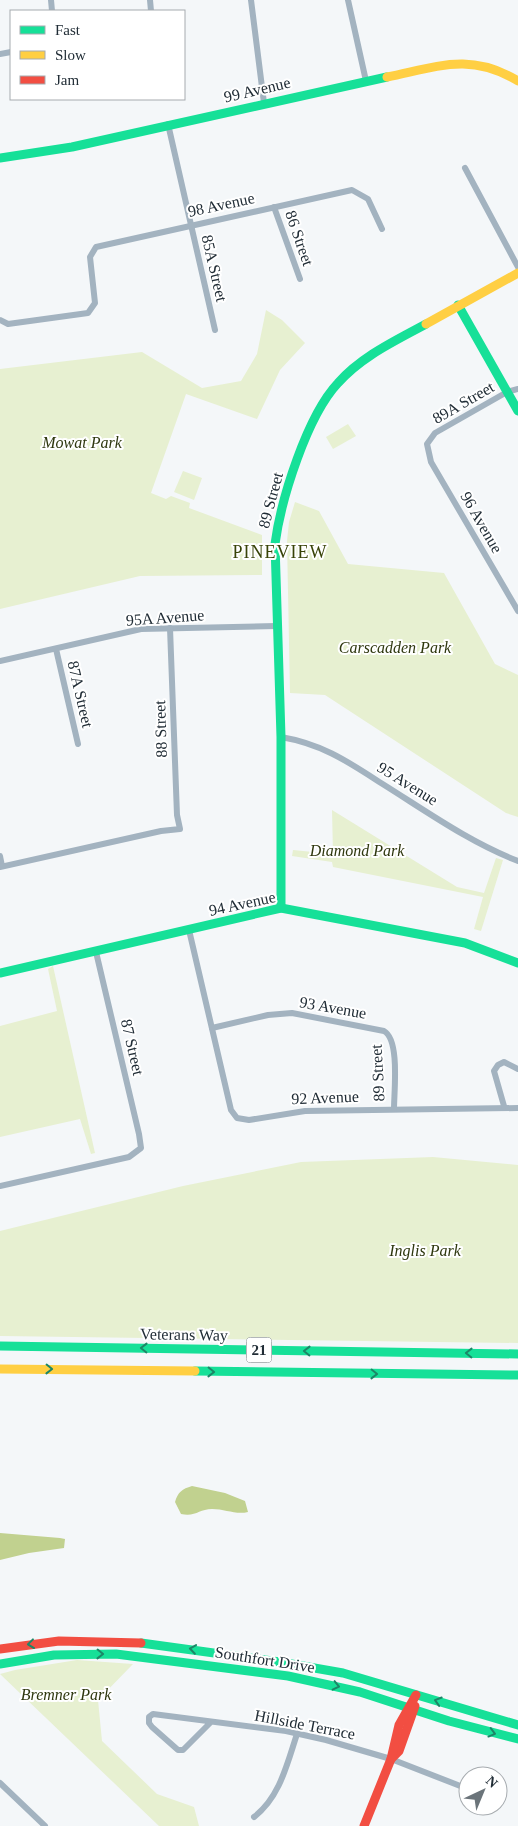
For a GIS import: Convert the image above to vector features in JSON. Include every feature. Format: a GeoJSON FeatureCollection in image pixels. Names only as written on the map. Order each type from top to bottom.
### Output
{"type":"FeatureCollection","features":[{"type":"Feature","properties":{"kind":"street"},"geometry":{"type":"LineString","coordinates":[[251,0],[264,103]]}},
{"type":"Feature","properties":{"kind":"street"},"geometry":{"type":"LineString","coordinates":[[348,0],[366,81]]}},
{"type":"Feature","properties":{"kind":"street","name":"99 Avenue"},"geometry":{"type":"LineString","coordinates":[[0,158],[72,147],[264,103],[453,64],[479,64],[503,72],[518,81]]}},
{"type":"Feature","properties":{"kind":"street","name":"85A Street"},"geometry":{"type":"LineString","coordinates":[[168,124],[215,330]]}},
{"type":"Feature","properties":{"kind":"street"},"geometry":{"type":"LineString","coordinates":[[465,168],[518,267]]}},
{"type":"Feature","properties":{"kind":"street","name":"98 Avenue"},"geometry":{"type":"LineString","coordinates":[[0,320],[8,324],[88,313],[95,303],[90,257],[96,247],[190,224],[352,190],[368,199],[382,229]]}},
{"type":"Feature","properties":{"kind":"street","name":"86 Street"},"geometry":{"type":"LineString","coordinates":[[274,207],[300,279]]}},
{"type":"Feature","properties":{"kind":"street","name":"89 Street"},"geometry":{"type":"LineString","coordinates":[[281,908],[281,737],[276,626],[275,544],[279,513],[300,452],[323,402],[338,382],[365,358],[518,273]]}},
{"type":"Feature","properties":{"kind":"street"},"geometry":{"type":"LineString","coordinates":[[458,305],[518,411]]}},
{"type":"Feature","properties":{"kind":"street","name":"89A Street"},"geometry":{"type":"LineString","coordinates":[[427,444],[434,433],[507,392],[518,389]]}},
{"type":"Feature","properties":{"kind":"street","name":"96 Avenue"},"geometry":{"type":"LineString","coordinates":[[427,444],[431,462],[518,611]]}},
{"type":"Feature","properties":{"kind":"street","name":"95A Avenue"},"geometry":{"type":"LineString","coordinates":[[0,661],[141,629],[276,626]]}},
{"type":"Feature","properties":{"kind":"street","name":"88 Street"},"geometry":{"type":"LineString","coordinates":[[1,867],[161,831],[180,829],[170,628]]}},
{"type":"Feature","properties":{"kind":"street","name":"87A Street"},"geometry":{"type":"LineString","coordinates":[[56,649],[78,744]]}},
{"type":"Feature","properties":{"kind":"street","name":"95 Avenue"},"geometry":{"type":"LineString","coordinates":[[281,737],[307,741],[336,755],[488,850],[518,861]]}},
{"type":"Feature","properties":{"kind":"street"},"geometry":{"type":"LineString","coordinates":[[0,856],[1,867]]}},
{"type":"Feature","properties":{"kind":"street","name":"94 Avenue"},"geometry":{"type":"LineString","coordinates":[[0,973],[281,908],[465,943],[518,963]]}},
{"type":"Feature","properties":{"kind":"street"},"geometry":{"type":"LineString","coordinates":[[189,930],[212,1028]]}},
{"type":"Feature","properties":{"kind":"street","name":"87 Street"},"geometry":{"type":"LineString","coordinates":[[0,1186],[129,1156],[140,1148],[139,1134],[96,952]]}},
{"type":"Feature","properties":{"kind":"street","name":"93 Avenue"},"geometry":{"type":"LineString","coordinates":[[212,1028],[268,1015],[292,1013],[381,1030],[390,1035]]}},
{"type":"Feature","properties":{"kind":"street","name":"92 Avenue"},"geometry":{"type":"LineString","coordinates":[[212,1028],[231,1110],[237,1118],[249,1120],[296,1111],[504,1106],[518,1108]]}},
{"type":"Feature","properties":{"kind":"street","name":"89 Street"},"geometry":{"type":"LineString","coordinates":[[390,1035],[394,1045],[394,1109]]}},
{"type":"Feature","properties":{"kind":"street"},"geometry":{"type":"LineString","coordinates":[[504,1106],[494,1071],[501,1063],[508,1063],[518,1069]]}},
{"type":"Feature","properties":{"kind":"street","name":"Veterans Way"},"geometry":{"type":"LineString","coordinates":[[0,1346],[518,1354]]}},
{"type":"Feature","properties":{"kind":"street","name":"21"},"geometry":{"type":"LineString","coordinates":[[0,1369],[518,1375]]}},
{"type":"Feature","properties":{"kind":"street","name":"Southfort Drive"},"geometry":{"type":"LineString","coordinates":[[0,1649],[47,1642],[88,1639],[143,1642],[316,1667],[360,1677],[518,1725]]}},
{"type":"Feature","properties":{"kind":"street","name":"Southfort Drive"},"geometry":{"type":"LineString","coordinates":[[0,1664],[54,1655],[86,1653],[142,1656],[308,1680],[360,1692],[518,1739]]}},
{"type":"Feature","properties":{"kind":"street"},"geometry":{"type":"LineString","coordinates":[[364,1826],[391,1759],[399,1751],[416,1695]]}},
{"type":"Feature","properties":{"kind":"street","name":"Hillside Terrace"},"geometry":{"type":"LineString","coordinates":[[211,1722],[183,1750],[178,1750],[152,1727],[149,1723],[149,1717],[152,1714],[211,1722],[297,1734],[355,1747],[458,1785]]}},
{"type":"Feature","properties":{"kind":"street"},"geometry":{"type":"LineString","coordinates":[[254,1818],[276,1793],[297,1734]]}},
{"type":"Feature","properties":{"kind":"street"},"geometry":{"type":"LineString","coordinates":[[0,1783],[45,1826]]}},
{"type":"Feature","properties":{"kind":"green space","name":"Mowat Park"},"geometry":{"type":"Polygon","coordinates":[[[266,310],[282,320],[305,343],[280,370],[257,419],[186,394],[151,493],[166,499],[171,496],[190,503],[189,508],[262,535],[262,575],[140,576],[0,609],[0,369],[142,352],[202,388],[241,381],[257,354],[266,310]]]}},
{"type":"Feature","properties":{"kind":"green space"},"geometry":{"type":"Polygon","coordinates":[[[348,424],[356,436],[333,449],[326,437],[348,424]]]}},
{"type":"Feature","properties":{"kind":"green space"},"geometry":{"type":"Polygon","coordinates":[[[183,471],[202,478],[194,500],[174,492],[183,471]]]}},
{"type":"Feature","properties":{"kind":"green space","name":"Carscadden Park"},"geometry":{"type":"Polygon","coordinates":[[[295,502],[319,511],[348,564],[444,573],[495,664],[518,675],[518,817],[506,813],[325,695],[290,693],[287,541],[289,522],[295,502]]]}},
{"type":"Feature","properties":{"kind":"green space","name":"Diamond Park"},"geometry":{"type":"Polygon","coordinates":[[[332,810],[457,887],[484,893],[496,858],[503,860],[481,931],[474,929],[483,897],[333,867],[332,862],[292,856],[293,850],[333,854],[332,810]]]}},
{"type":"Feature","properties":{"kind":"green space"},"geometry":{"type":"Polygon","coordinates":[[[53,966],[95,1153],[91,1154],[80,1119],[0,1137],[0,1026],[57,1011],[48,969],[53,966]]]}},
{"type":"Feature","properties":{"kind":"green space","name":"Inglis Park"},"geometry":{"type":"Polygon","coordinates":[[[433,1157],[518,1165],[518,1343],[0,1336],[0,1231],[183,1186],[301,1162],[433,1157]]]}},
{"type":"Feature","properties":{"kind":"green space","name":"Bremner Park"},"geometry":{"type":"Polygon","coordinates":[[[77,1660],[133,1664],[98,1700],[102,1741],[157,1794],[194,1807],[199,1826],[159,1826],[0,1674],[77,1660]]]}},
{"type":"Feature","properties":{"kind":"shaded area"},"geometry":{"type":"Polygon","coordinates":[[[192,1486],[225,1493],[245,1501],[248,1512],[239,1513],[212,1509],[194,1514],[181,1514],[175,1502],[176,1499],[181,1491],[192,1486]]]}},
{"type":"Feature","properties":{"kind":"shaded area"},"geometry":{"type":"Polygon","coordinates":[[[0,1533],[65,1539],[64,1548],[29,1553],[0,1560],[0,1533]]]}},
{"type":"Feature","properties":{"kind":"traffic: fast"},"geometry":{"type":"LineString","coordinates":[[0,158],[72,147],[387,77]]}},
{"type":"Feature","properties":{"kind":"traffic: fast"},"geometry":{"type":"LineString","coordinates":[[458,305],[518,411]]}},
{"type":"Feature","properties":{"kind":"traffic: fast"},"geometry":{"type":"LineString","coordinates":[[281,908],[281,737],[275,544],[283,504],[306,437],[316,416],[338,383],[347,373],[368,357],[426,324]]}},
{"type":"Feature","properties":{"kind":"traffic: fast"},"geometry":{"type":"LineString","coordinates":[[0,973],[281,908],[465,943],[518,963]]}},
{"type":"Feature","properties":{"kind":"traffic: fast"},"geometry":{"type":"LineString","coordinates":[[0,1346],[518,1354]]}},
{"type":"Feature","properties":{"kind":"traffic: fast"},"geometry":{"type":"LineString","coordinates":[[195,1371],[518,1375]]}},
{"type":"Feature","properties":{"kind":"traffic: fast"},"geometry":{"type":"LineString","coordinates":[[141,1643],[280,1662],[343,1673],[518,1725]]}},
{"type":"Feature","properties":{"kind":"traffic: fast"},"geometry":{"type":"LineString","coordinates":[[0,1664],[54,1655],[116,1654],[288,1676],[360,1692],[449,1721],[518,1739]]}},
{"type":"Feature","properties":{"kind":"traffic: slow"},"geometry":{"type":"LineString","coordinates":[[387,77],[438,66],[469,64],[501,72],[518,81]]}},
{"type":"Feature","properties":{"kind":"traffic: slow"},"geometry":{"type":"LineString","coordinates":[[426,324],[518,273]]}},
{"type":"Feature","properties":{"kind":"traffic: slow"},"geometry":{"type":"LineString","coordinates":[[0,1369],[195,1371]]}},
{"type":"Feature","properties":{"kind":"traffic: jam"},"geometry":{"type":"LineString","coordinates":[[0,1649],[59,1641],[141,1643]]}},
{"type":"Feature","properties":{"kind":"traffic: jam"},"geometry":{"type":"LineString","coordinates":[[364,1826],[391,1759],[399,1725],[416,1695]]}},
{"type":"Feature","properties":{"kind":"traffic: jam"},"geometry":{"type":"LineString","coordinates":[[391,1759],[399,1751],[415,1706]]}},
{"type":"Feature","properties":{"kind":"district","name":"PINEVIEW"},"geometry":{"type":"Point","coordinates":[280,552]}}]}
